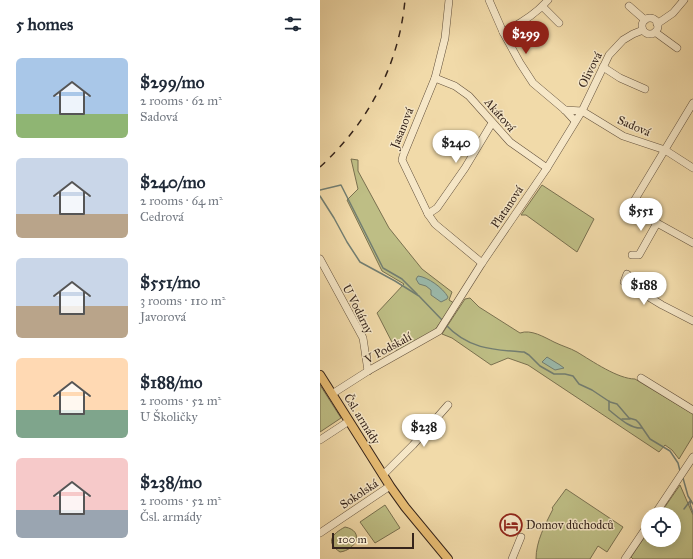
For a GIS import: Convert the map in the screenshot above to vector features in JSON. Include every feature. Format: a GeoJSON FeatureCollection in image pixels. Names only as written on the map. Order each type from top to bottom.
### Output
{"type":"FeatureCollection","features":[{"type":"Feature","properties":{"kind":"main road","name":"Čsl. armády"},"geometry":{"type":"LineString","coordinates":[[320,375],[390,486],[414,519],[448,559]]}},
{"type":"Feature","properties":{"kind":"street","name":"Jasanová"},"geometry":{"type":"LineString","coordinates":[[450,0],[445,38],[435,78],[402,158],[428,214],[438,227],[482,263]]}},
{"type":"Feature","properties":{"kind":"street"},"geometry":{"type":"LineString","coordinates":[[489,0],[503,32],[533,83],[565,110],[575,121]]}},
{"type":"Feature","properties":{"kind":"street"},"geometry":{"type":"LineString","coordinates":[[503,32],[529,18],[543,7],[548,0]]}},
{"type":"Feature","properties":{"kind":"street"},"geometry":{"type":"LineString","coordinates":[[655,32],[657,24],[673,13],[684,0]]}},
{"type":"Feature","properties":{"kind":"street"},"geometry":{"type":"LineString","coordinates":[[629,6],[645,20],[652,19],[657,24]]}},
{"type":"Feature","properties":{"kind":"street"},"geometry":{"type":"LineString","coordinates":[[543,7],[559,23]]}},
{"type":"Feature","properties":{"kind":"street"},"geometry":{"type":"LineString","coordinates":[[645,20],[642,25],[643,30],[648,34],[655,32]]}},
{"type":"Feature","properties":{"kind":"street","name":"Olivová"},"geometry":{"type":"LineString","coordinates":[[582,111],[609,55],[616,46],[632,34],[643,30]]}},
{"type":"Feature","properties":{"kind":"street"},"geometry":{"type":"LineString","coordinates":[[655,32],[677,48]]}},
{"type":"Feature","properties":{"kind":"street"},"geometry":{"type":"LineString","coordinates":[[602,68],[645,89]]}},
{"type":"Feature","properties":{"kind":"street","name":"Akátová"},"geometry":{"type":"LineString","coordinates":[[435,78],[455,86],[465,93],[510,142],[547,168]]}},
{"type":"Feature","properties":{"kind":"street"},"geometry":{"type":"LineString","coordinates":[[693,103],[631,206],[657,223],[693,243]]}},
{"type":"Feature","properties":{"kind":"street","name":"Sadová"},"geometry":{"type":"LineString","coordinates":[[565,110],[582,111],[623,136],[665,150],[693,168]]}},
{"type":"Feature","properties":{"kind":"street","name":"Platanová"},"geometry":{"type":"LineString","coordinates":[[449,316],[482,263],[547,168],[582,111]]}},
{"type":"Feature","properties":{"kind":"street"},"geometry":{"type":"LineString","coordinates":[[428,214],[437,208],[465,168],[492,123]]}},
{"type":"Feature","properties":{"kind":"street"},"geometry":{"type":"LineString","coordinates":[[632,254],[639,255],[657,223]]}},
{"type":"Feature","properties":{"kind":"street","name":"U Vodárny"},"geometry":{"type":"LineString","coordinates":[[320,259],[363,338],[368,371]]}},
{"type":"Feature","properties":{"kind":"street"},"geometry":{"type":"LineString","coordinates":[[628,274],[624,282],[662,305],[693,321]]}},
{"type":"Feature","properties":{"kind":"street","name":"V Podskalí"},"geometry":{"type":"LineString","coordinates":[[332,394],[368,371],[435,334],[449,316]]}},
{"type":"Feature","properties":{"kind":"street"},"geometry":{"type":"LineString","coordinates":[[641,378],[693,410]]}},
{"type":"Feature","properties":{"kind":"street"},"geometry":{"type":"LineString","coordinates":[[383,475],[413,445],[448,405]]}},
{"type":"Feature","properties":{"kind":"street"},"geometry":{"type":"LineString","coordinates":[[320,440],[349,421]]}},
{"type":"Feature","properties":{"kind":"street"},"geometry":{"type":"LineString","coordinates":[[660,507],[693,457]]}},
{"type":"Feature","properties":{"kind":"street","name":"Sokolská"},"geometry":{"type":"LineString","coordinates":[[320,533],[390,486]]}},
{"type":"Feature","properties":{"kind":"street"},"geometry":{"type":"LineString","coordinates":[[512,559],[521,536]]}},
{"type":"Feature","properties":{"kind":"street"},"geometry":{"type":"LineString","coordinates":[[626,559],[641,536]]}},
{"type":"Feature","properties":{"kind":"green space"},"geometry":{"type":"Polygon","coordinates":[[[351,159],[358,160],[358,171],[389,228],[422,269],[452,292],[449,300],[454,303],[435,330],[397,352],[377,313],[404,284],[382,271],[347,200],[358,189],[351,159]]]}},
{"type":"Feature","properties":{"kind":"green space"},"geometry":{"type":"Polygon","coordinates":[[[542,185],[594,219],[577,252],[526,215],[521,215],[542,185]]]}},
{"type":"Feature","properties":{"kind":"green space"},"geometry":{"type":"Polygon","coordinates":[[[470,298],[479,307],[520,333],[529,332],[537,334],[574,351],[613,373],[635,379],[693,414],[693,436],[679,459],[672,450],[665,445],[659,452],[528,365],[508,358],[491,365],[452,338],[442,334],[465,299],[470,298]]]}},
{"type":"Feature","properties":{"kind":"green space"},"geometry":{"type":"Polygon","coordinates":[[[320,385],[341,418],[320,432],[320,385]]]}},
{"type":"Feature","properties":{"kind":"green space"},"geometry":{"type":"Polygon","coordinates":[[[680,485],[693,515],[693,559],[633,559],[631,557],[641,542],[641,547],[681,547],[681,507],[665,507],[680,485]]]}},
{"type":"Feature","properties":{"kind":"green space"},"geometry":{"type":"Polygon","coordinates":[[[566,489],[623,527],[607,552],[598,546],[590,559],[536,559],[539,539],[553,509],[552,508],[566,489]]]}},
{"type":"Feature","properties":{"kind":"green space"},"geometry":{"type":"Polygon","coordinates":[[[385,505],[400,528],[375,543],[360,522],[385,505]]]}},
{"type":"Feature","properties":{"kind":"green space"},"geometry":{"type":"Polygon","coordinates":[[[345,527],[355,532],[356,540],[354,544],[346,551],[340,552],[333,545],[332,538],[337,532],[345,527]]]}},
{"type":"Feature","properties":{"kind":"shaded area"},"geometry":{"type":"Polygon","coordinates":[[[418,276],[426,278],[439,287],[448,297],[447,299],[441,302],[431,295],[431,290],[426,286],[419,284],[416,279],[418,276]]]}},
{"type":"Feature","properties":{"kind":"shaded area"},"geometry":{"type":"Polygon","coordinates":[[[547,357],[564,368],[555,370],[542,362],[547,357]]]}},
{"type":"Feature","properties":{"kind":"waterway"},"geometry":{"type":"LineString","coordinates":[[320,190],[341,185],[383,268],[402,279],[417,294]]}},
{"type":"Feature","properties":{"kind":"waterway"},"geometry":{"type":"LineString","coordinates":[[320,196],[360,262],[419,296],[443,321]]}},
{"type":"Feature","properties":{"kind":"waterway"},"geometry":{"type":"LineString","coordinates":[[445,324],[463,339],[481,347],[524,352],[540,366],[554,374],[573,376],[579,384],[592,390],[610,402],[617,404],[629,418],[636,420],[650,439],[670,451],[678,463],[680,471]]}},
{"type":"Feature","properties":{"kind":"waterway"},"geometry":{"type":"LineString","coordinates":[[609,401],[609,410],[629,425],[642,428]]}},
{"type":"Feature","properties":{"kind":"waterway"},"geometry":{"type":"LineString","coordinates":[[622,419],[630,419]]}},
{"type":"Feature","properties":{"kind":"waterway"},"geometry":{"type":"LineString","coordinates":[[683,478],[688,496],[693,504]]}},
{"type":"Feature","properties":{"kind":"waterway"},"geometry":{"type":"LineString","coordinates":[[684,509],[690,501]]}},
{"type":"Feature","properties":{"kind":"waterway"},"geometry":{"type":"LineString","coordinates":[[691,501],[690,504],[693,513]]}},
{"type":"Feature","properties":{"kind":"railway"},"geometry":{"type":"LineString","coordinates":[[320,167],[353,131],[378,91],[388,70],[396,47],[402,24],[405,0]]}},
{"type":"Feature","properties":{"kind":"place","name":"Domov důchodců"},"geometry":{"type":"Point","coordinates":[511,525]}}]}
